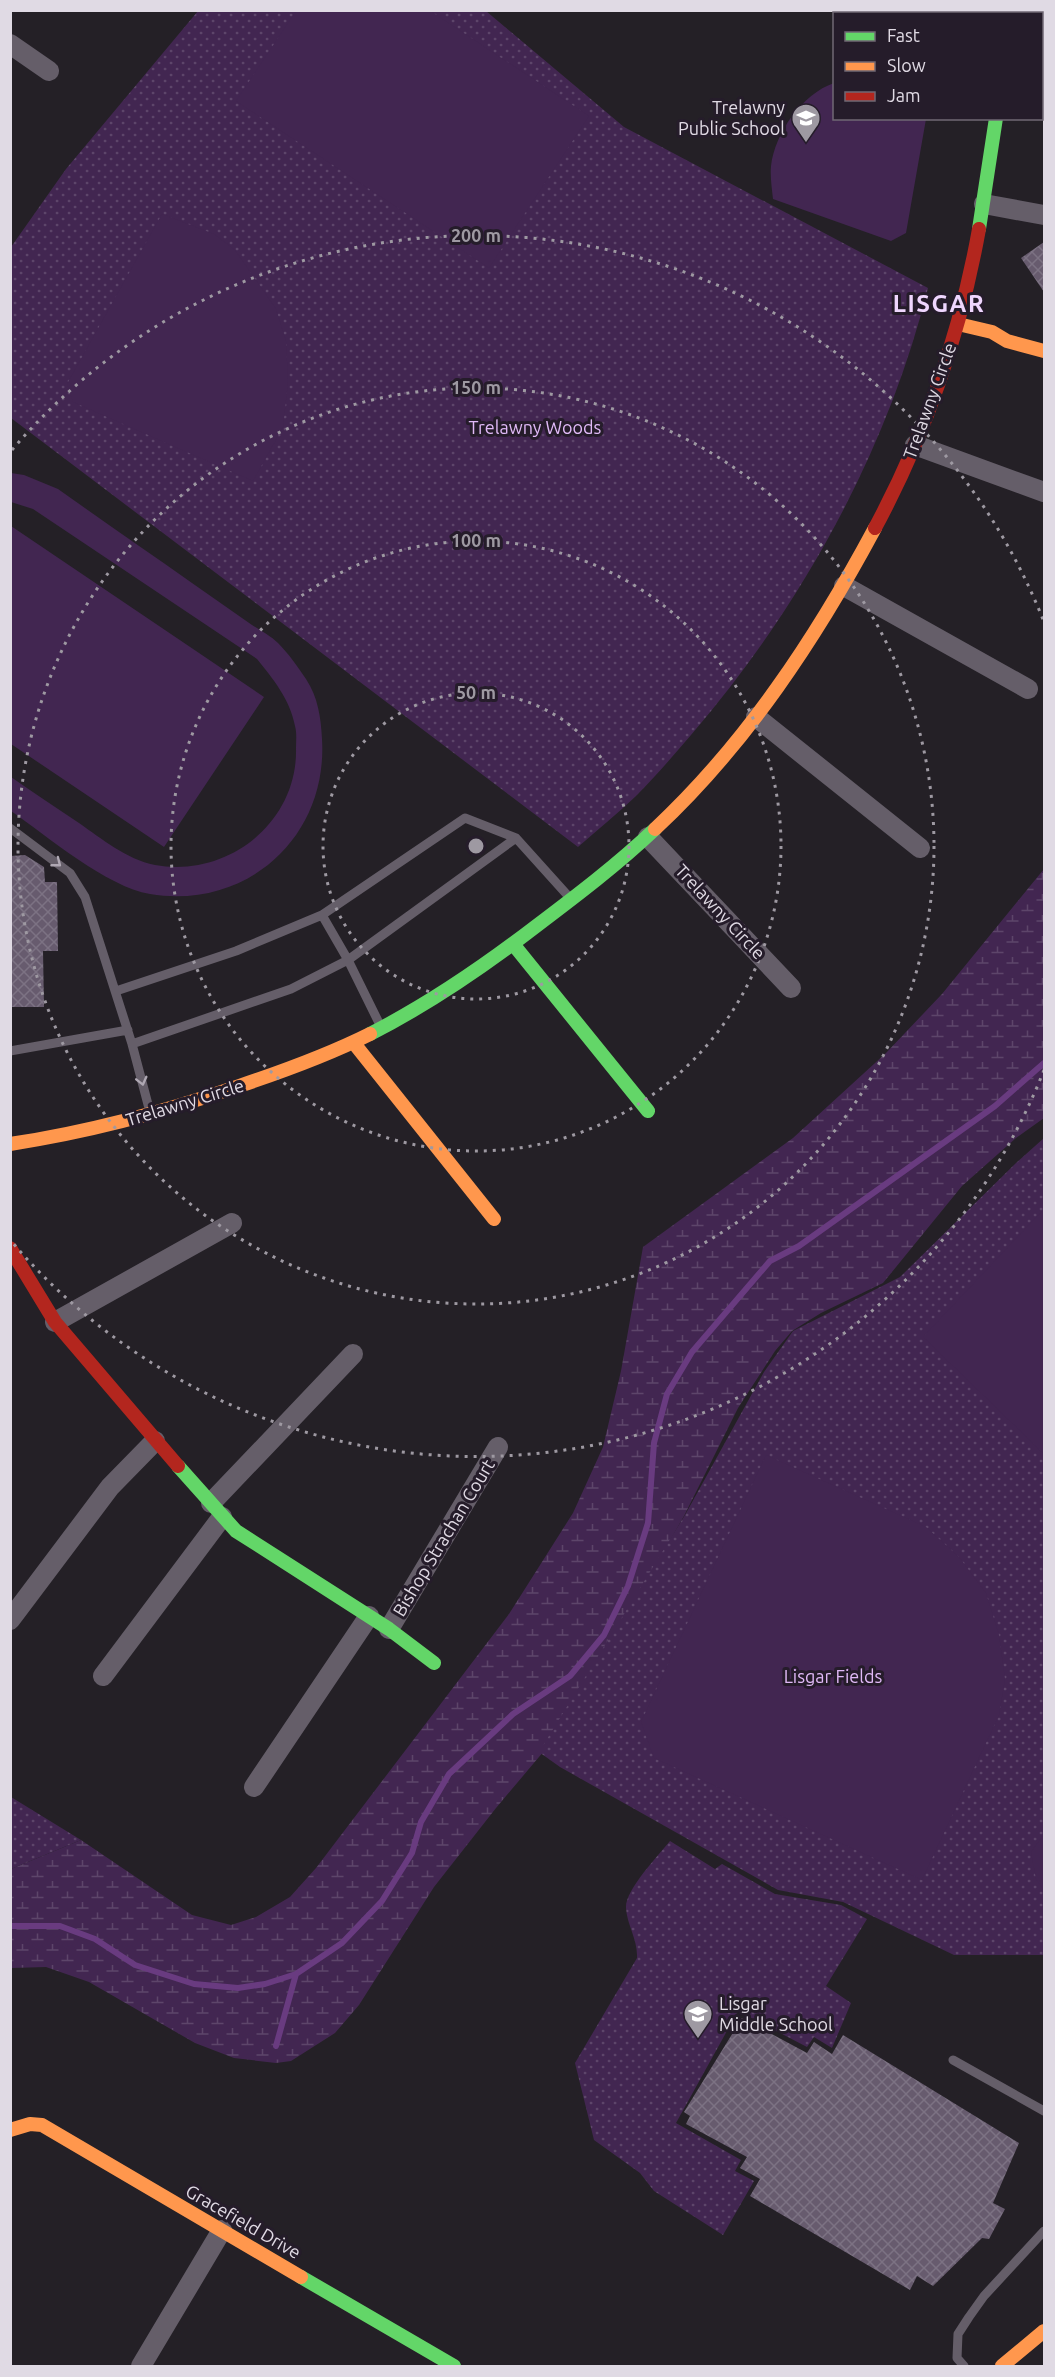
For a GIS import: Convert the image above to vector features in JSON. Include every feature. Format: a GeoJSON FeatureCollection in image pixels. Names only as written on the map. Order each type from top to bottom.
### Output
{"type":"FeatureCollection","features":[{"type":"Feature","properties":{"kind":"street"},"geometry":{"type":"LineString","coordinates":[[10,44],[49,71]]}},
{"type":"Feature","properties":{"kind":"street","name":"Trelawny Circle"},"geometry":{"type":"LineString","coordinates":[[10,1144],[98,1129],[151,1115],[273,1075],[381,1028],[443,992],[513,944],[648,837],[681,804],[756,717],[806,648],[844,586],[887,507],[915,445],[944,370],[958,324],[984,204],[996,120]]}},
{"type":"Feature","properties":{"kind":"street"},"geometry":{"type":"LineString","coordinates":[[984,204],[1044,215]]}},
{"type":"Feature","properties":{"kind":"street"},"geometry":{"type":"LineString","coordinates":[[958,324],[992,332],[1007,341],[1044,351]]}},
{"type":"Feature","properties":{"kind":"street"},"geometry":{"type":"LineString","coordinates":[[915,445],[1044,492]]}},
{"type":"Feature","properties":{"kind":"street"},"geometry":{"type":"LineString","coordinates":[[844,586],[1028,689]]}},
{"type":"Feature","properties":{"kind":"street"},"geometry":{"type":"LineString","coordinates":[[756,717],[920,848]]}},
{"type":"Feature","properties":{"kind":"street","name":"Trelawny Circle"},"geometry":{"type":"LineString","coordinates":[[648,837],[791,988]]}},
{"type":"Feature","properties":{"kind":"street"},"geometry":{"type":"LineString","coordinates":[[513,944],[648,1111]]}},
{"type":"Feature","properties":{"kind":"street"},"geometry":{"type":"LineString","coordinates":[[353,1042],[494,1219]]}},
{"type":"Feature","properties":{"kind":"street"},"geometry":{"type":"LineString","coordinates":[[55,1322],[232,1223]]}},
{"type":"Feature","properties":{"kind":"street","name":"Bishop Strachan Court"},"geometry":{"type":"LineString","coordinates":[[10,1248],[55,1322],[155,1441],[236,1531],[389,1629],[434,1663]]}},
{"type":"Feature","properties":{"kind":"street"},"geometry":{"type":"LineString","coordinates":[[103,1676],[216,1510],[352,1354]]}},
{"type":"Feature","properties":{"kind":"street"},"geometry":{"type":"LineString","coordinates":[[10,1620],[110,1487],[155,1441]]}},
{"type":"Feature","properties":{"kind":"street","name":"Bishop Strachan Court"},"geometry":{"type":"LineString","coordinates":[[389,1629],[498,1447]]}},
{"type":"Feature","properties":{"kind":"street","name":"Bishop Strachan Court"},"geometry":{"type":"LineString","coordinates":[[254,1787],[369,1616]]}},
{"type":"Feature","properties":{"kind":"street","name":"Gracefield Drive"},"geometry":{"type":"LineString","coordinates":[[10,2130],[30,2124],[42,2125],[454,2367]]}},
{"type":"Feature","properties":{"kind":"street"},"geometry":{"type":"LineString","coordinates":[[141,2367],[222,2230]]}},
{"type":"Feature","properties":{"kind":"street"},"geometry":{"type":"LineString","coordinates":[[1002,2367],[1044,2331]]}},
{"type":"Feature","properties":{"kind":"lane"},"geometry":{"type":"LineString","coordinates":[[116,991],[236,951],[321,915],[465,818],[516,838],[571,900]]}},
{"type":"Feature","properties":{"kind":"lane"},"geometry":{"type":"LineString","coordinates":[[10,828],[70,873],[85,897],[128,1030],[151,1115]]}},
{"type":"Feature","properties":{"kind":"lane"},"geometry":{"type":"LineString","coordinates":[[132,1044],[291,989],[348,960],[516,838]]}},
{"type":"Feature","properties":{"kind":"lane"},"geometry":{"type":"LineString","coordinates":[[321,915],[348,960],[381,1028]]}},
{"type":"Feature","properties":{"kind":"lane"},"geometry":{"type":"LineString","coordinates":[[10,1051],[128,1030]]}},
{"type":"Feature","properties":{"kind":"lane"},"geometry":{"type":"LineString","coordinates":[[953,2060],[1044,2111]]}},
{"type":"Feature","properties":{"kind":"lane"},"geometry":{"type":"LineString","coordinates":[[964,2367],[957,2358],[958,2334],[984,2296],[1044,2231]]}},
{"type":"Feature","properties":{"kind":"green space"},"geometry":{"type":"Polygon","coordinates":[[[429,10],[589,116],[489,268],[236,101],[296,11],[429,10]]]}},
{"type":"Feature","properties":{"kind":"green space","name":"Trelawny Woods"},"geometry":{"type":"Polygon","coordinates":[[[198,11],[486,11],[624,127],[928,288],[911,349],[889,409],[864,468],[804,581],[731,686],[691,735],[636,796],[578,847],[11,418],[11,247],[66,169],[198,11]]]}},
{"type":"Feature","properties":{"kind":"green space"},"geometry":{"type":"Polygon","coordinates":[[[833,83],[833,120],[926,120],[906,233],[891,241],[773,199],[771,166],[778,141],[784,128],[801,105],[822,88],[833,83]]]}},
{"type":"Feature","properties":{"kind":"green space"},"geometry":{"type":"Polygon","coordinates":[[[162,214],[214,234],[235,250],[276,309],[286,341],[288,382],[283,427],[253,481],[73,402],[67,384],[162,214]]]}},
{"type":"Feature","properties":{"kind":"green space"},"geometry":{"type":"Polygon","coordinates":[[[11,473],[24,475],[58,489],[269,636],[278,643],[303,674],[313,693],[321,723],[320,774],[311,807],[296,835],[275,859],[249,878],[219,890],[185,896],[150,894],[115,882],[78,859],[11,811],[11,777],[106,842],[134,858],[155,865],[182,867],[208,863],[232,853],[253,840],[271,821],[285,800],[293,775],[296,729],[285,698],[257,659],[33,509],[11,502],[11,473]]]}},
{"type":"Feature","properties":{"kind":"green space"},"geometry":{"type":"Polygon","coordinates":[[[11,526],[264,697],[164,847],[11,744],[11,526]]]}},
{"type":"Feature","properties":{"kind":"green space"},"geometry":{"type":"Polygon","coordinates":[[[1044,869],[1044,1118],[1016,1138],[962,1186],[883,1283],[821,1313],[792,1331],[775,1351],[738,1408],[684,1516],[560,1732],[434,1887],[359,2005],[335,2033],[291,2061],[276,2063],[234,2058],[195,2043],[89,1982],[46,1967],[11,1968],[11,1869],[81,1840],[192,1915],[231,1925],[256,1917],[290,1897],[316,1868],[509,1614],[573,1513],[603,1447],[621,1371],[643,1247],[793,1138],[886,1053],[942,994],[1044,869]]]}},
{"type":"Feature","properties":{"kind":"green space","name":"Lisgar Fields"},"geometry":{"type":"Polygon","coordinates":[[[1044,1138],[1044,1955],[954,1955],[843,1902],[778,1890],[560,1767],[539,1752],[685,1515],[764,1372],[793,1331],[900,1277],[1044,1138]]]}},
{"type":"Feature","properties":{"kind":"green space"},"geometry":{"type":"Polygon","coordinates":[[[1044,1209],[1044,1454],[923,1337],[1044,1209]]]}},
{"type":"Feature","properties":{"kind":"green space"},"geometry":{"type":"Polygon","coordinates":[[[766,1455],[926,1527],[959,1557],[986,1593],[999,1635],[1005,1679],[999,1715],[922,1880],[654,1758],[641,1722],[766,1455]]]}},
{"type":"Feature","properties":{"kind":"green space"},"geometry":{"type":"Polygon","coordinates":[[[11,1797],[81,1840],[11,1869],[11,1797]]]}},
{"type":"Feature","properties":{"kind":"green space"},"geometry":{"type":"Polygon","coordinates":[[[1044,1834],[1044,1891],[1036,1879],[1031,1852],[1044,1834]]]}},
{"type":"Feature","properties":{"kind":"green space"},"geometry":{"type":"Polygon","coordinates":[[[670,1841],[715,1869],[722,1864],[775,1894],[841,1905],[867,1919],[826,1986],[851,2003],[832,2048],[814,2037],[807,2047],[738,2011],[676,2123],[741,2160],[735,2171],[754,2181],[723,2235],[654,2191],[640,2173],[594,2140],[575,2063],[637,1958],[636,1945],[627,1914],[627,1901],[643,1873],[670,1841]]]}},
{"type":"Feature","properties":{"kind":"building"},"geometry":{"type":"Polygon","coordinates":[[[1044,242],[1044,292],[1021,258],[1044,242]]]}},
{"type":"Feature","properties":{"kind":"building"},"geometry":{"type":"Polygon","coordinates":[[[25,855],[44,867],[45,882],[57,882],[58,951],[43,951],[44,1007],[10,1007],[10,856],[25,855]]]}},
{"type":"Feature","properties":{"kind":"building"},"geometry":{"type":"Polygon","coordinates":[[[742,2018],[807,2053],[814,2042],[832,2054],[843,2035],[1019,2143],[993,2203],[1005,2209],[989,2239],[982,2238],[933,2286],[917,2276],[910,2290],[750,2196],[760,2179],[740,2168],[747,2157],[686,2124],[690,2116],[684,2112],[742,2018]]]}},
{"type":"Feature","properties":{"kind":"waterway"},"geometry":{"type":"LineString","coordinates":[[10,1926],[60,1926],[95,1939],[135,1965],[194,1984],[238,1988],[265,1984],[296,1974],[342,1943],[382,1901],[412,1853],[421,1822],[449,1774],[513,1714],[570,1676],[604,1635],[628,1586],[648,1523],[654,1443],[667,1394],[692,1352],[770,1261],[799,1246],[995,1106],[1044,1063]]}},
{"type":"Feature","properties":{"kind":"waterway"},"geometry":{"type":"LineString","coordinates":[[276,2046],[296,1974]]}},
{"type":"Feature","properties":{"kind":"traffic: fast"},"geometry":{"type":"LineString","coordinates":[[979,229],[996,120]]}},
{"type":"Feature","properties":{"kind":"traffic: fast"},"geometry":{"type":"LineString","coordinates":[[370,1034],[434,998],[496,956],[596,880],[655,829]]}},
{"type":"Feature","properties":{"kind":"traffic: fast"},"geometry":{"type":"LineString","coordinates":[[513,944],[648,1111]]}},
{"type":"Feature","properties":{"kind":"traffic: fast"},"geometry":{"type":"LineString","coordinates":[[178,1466],[236,1531],[389,1629],[434,1663]]}},
{"type":"Feature","properties":{"kind":"traffic: fast"},"geometry":{"type":"LineString","coordinates":[[301,2277],[454,2366]]}},
{"type":"Feature","properties":{"kind":"traffic: slow"},"geometry":{"type":"LineString","coordinates":[[958,324],[992,332],[1007,341],[1044,351]]}},
{"type":"Feature","properties":{"kind":"traffic: slow"},"geometry":{"type":"LineString","coordinates":[[655,829],[719,762],[777,688],[829,609],[875,528]]}},
{"type":"Feature","properties":{"kind":"traffic: slow"},"geometry":{"type":"LineString","coordinates":[[10,1144],[97,1127],[183,1104],[289,1068],[370,1034]]}},
{"type":"Feature","properties":{"kind":"traffic: slow"},"geometry":{"type":"LineString","coordinates":[[353,1042],[494,1219]]}},
{"type":"Feature","properties":{"kind":"traffic: slow"},"geometry":{"type":"LineString","coordinates":[[10,2130],[30,2124],[42,2125],[301,2277]]}},
{"type":"Feature","properties":{"kind":"traffic: slow"},"geometry":{"type":"LineString","coordinates":[[1002,2366],[1044,2331]]}},
{"type":"Feature","properties":{"kind":"traffic: jam"},"geometry":{"type":"LineString","coordinates":[[875,528],[910,456],[939,383],[962,307],[979,229]]}},
{"type":"Feature","properties":{"kind":"traffic: jam"},"geometry":{"type":"LineString","coordinates":[[10,1248],[55,1322],[178,1466]]}},
{"type":"Feature","properties":{"kind":"place","name":"Trelawny Public School"},"geometry":{"type":"Point","coordinates":[806,144]}},
{"type":"Feature","properties":{"kind":"place","name":"Lisgar Middle School"},"geometry":{"type":"Point","coordinates":[698,2040]}},
{"type":"Feature","properties":{"kind":"district","name":"LISGAR"},"geometry":{"type":"Point","coordinates":[939,304]}}]}
